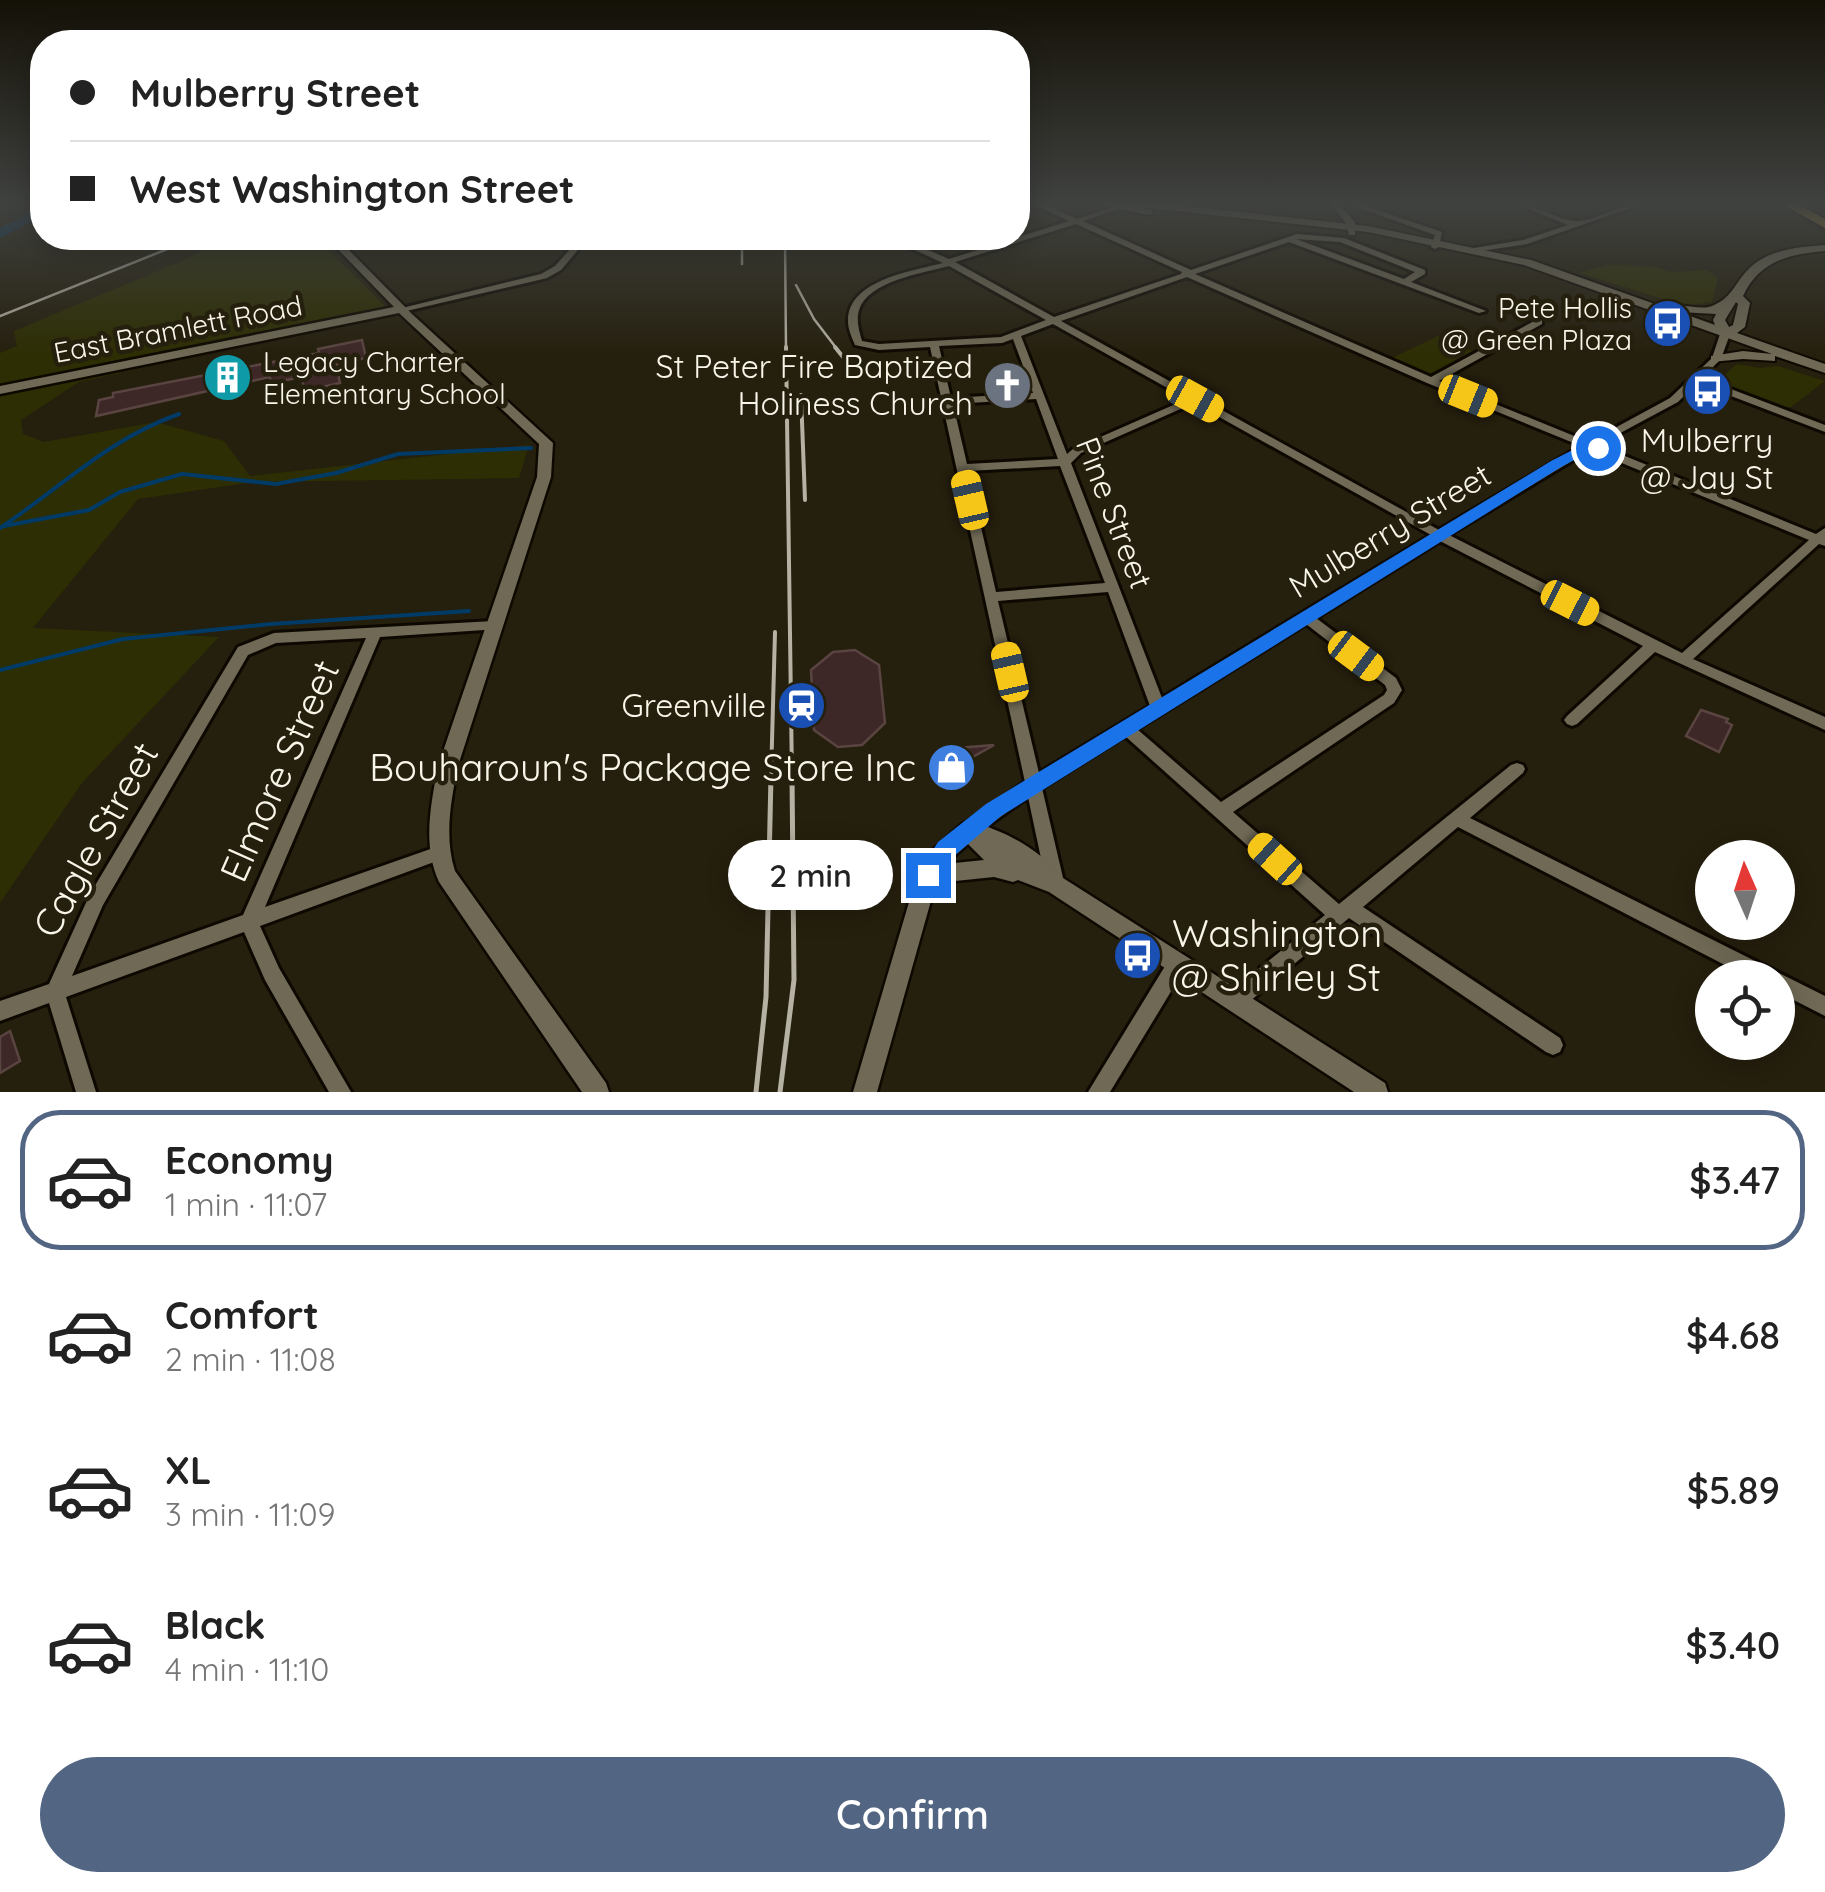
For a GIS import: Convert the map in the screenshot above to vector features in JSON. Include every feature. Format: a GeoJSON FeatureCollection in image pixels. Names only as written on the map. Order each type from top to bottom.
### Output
{"type":"FeatureCollection","features":[{"type":"Feature","properties":{"kind":"main road"},"geometry":{"type":"LineString","coordinates":[[1480,255],[1543,271],[1825,369]]}},
{"type":"Feature","properties":{"kind":"main road"},"geometry":{"type":"LineString","coordinates":[[1496,255],[1543,271]]}},
{"type":"Feature","properties":{"kind":"main road"},"geometry":{"type":"LineString","coordinates":[[1644,305],[1712,311],[1733,299],[1756,265],[1780,255]]}},
{"type":"Feature","properties":{"kind":"main road"},"geometry":{"type":"LineString","coordinates":[[1725,334],[1739,327],[1744,304],[1733,299]]}},
{"type":"Feature","properties":{"kind":"main road"},"geometry":{"type":"LineString","coordinates":[[1716,359],[1743,355],[1804,362]]}},
{"type":"Feature","properties":{"kind":"street"},"geometry":{"type":"LineString","coordinates":[[349,255],[546,443],[544,477],[448,766],[441,801],[439,853],[460,899],[597,1092]]}},
{"type":"Feature","properties":{"kind":"street","name":"East Bramlett Road"},"geometry":{"type":"LineString","coordinates":[[0,390],[544,276],[569,255]]}},
{"type":"Feature","properties":{"kind":"street"},"geometry":{"type":"LineString","coordinates":[[932,255],[1441,536],[1683,660],[1825,724]]}},
{"type":"Feature","properties":{"kind":"street"},"geometry":{"type":"LineString","coordinates":[[974,255],[868,290],[853,304],[858,343],[879,347],[1016,338],[1238,255]]}},
{"type":"Feature","properties":{"kind":"street"},"geometry":{"type":"LineString","coordinates":[[1148,255],[1431,381],[1822,538],[1683,660]]}},
{"type":"Feature","properties":{"kind":"street"},"geometry":{"type":"LineString","coordinates":[[1331,255],[1482,312]]}},
{"type":"Feature","properties":{"kind":"street"},"geometry":{"type":"LineString","coordinates":[[1379,255],[1422,272],[1404,282]]}},
{"type":"Feature","properties":{"kind":"street"},"geometry":{"type":"LineString","coordinates":[[1517,255],[1520,261]]}},
{"type":"Feature","properties":{"kind":"street"},"geometry":{"type":"LineString","coordinates":[[1431,381],[1540,322]]}},
{"type":"Feature","properties":{"kind":"street","name":"Mulberry Street"},"geometry":{"type":"LineString","coordinates":[[969,830],[1036,783],[1306,617],[1590,445],[1674,400],[1716,359],[1723,349],[1725,334]]}},
{"type":"Feature","properties":{"kind":"street","name":"Pine Street"},"geometry":{"type":"LineString","coordinates":[[1016,338],[1160,709]]}},
{"type":"Feature","properties":{"kind":"street"},"geometry":{"type":"LineString","coordinates":[[934,344],[1056,884]]}},
{"type":"Feature","properties":{"kind":"street"},"geometry":{"type":"LineString","coordinates":[[1698,380],[1825,429]]}},
{"type":"Feature","properties":{"kind":"street"},"geometry":{"type":"LineString","coordinates":[[948,401],[1040,396]]}},
{"type":"Feature","properties":{"kind":"street"},"geometry":{"type":"LineString","coordinates":[[963,468],[1066,462],[1078,451],[1195,399]]}},
{"type":"Feature","properties":{"kind":"street"},"geometry":{"type":"LineString","coordinates":[[992,597],[1113,587]]}},
{"type":"Feature","properties":{"kind":"street"},"geometry":{"type":"LineString","coordinates":[[1221,811],[1390,699],[1395,690],[1378,672],[1306,617]]}},
{"type":"Feature","properties":{"kind":"street"},"geometry":{"type":"LineString","coordinates":[[375,632],[494,626]]}},
{"type":"Feature","properties":{"kind":"street","name":"Cagle Street"},"geometry":{"type":"LineString","coordinates":[[86,1092],[54,992],[96,900],[229,669],[243,651],[262,641],[375,632]]}},
{"type":"Feature","properties":{"kind":"street","name":"Elmore Street"},"geometry":{"type":"LineString","coordinates":[[341,1092],[272,974],[248,923],[375,632]]}},
{"type":"Feature","properties":{"kind":"street"},"geometry":{"type":"LineString","coordinates":[[1572,720],[1653,645]]}},
{"type":"Feature","properties":{"kind":"street"},"geometry":{"type":"LineString","coordinates":[[1126,729],[1344,912],[1552,1045]]}},
{"type":"Feature","properties":{"kind":"street"},"geometry":{"type":"LineString","coordinates":[[1236,1000],[1517,769]]}},
{"type":"Feature","properties":{"kind":"street"},"geometry":{"type":"LineString","coordinates":[[1457,819],[1735,960]]}},
{"type":"Feature","properties":{"kind":"street"},"geometry":{"type":"LineString","coordinates":[[865,1092],[928,875],[934,861],[969,830]]}},
{"type":"Feature","properties":{"kind":"street"},"geometry":{"type":"LineString","coordinates":[[969,830],[984,850],[1026,876]]}},
{"type":"Feature","properties":{"kind":"street"},"geometry":{"type":"LineString","coordinates":[[969,830],[1000,837],[1038,862],[1056,884],[1376,1092]]}},
{"type":"Feature","properties":{"kind":"street"},"geometry":{"type":"LineString","coordinates":[[0,1011],[439,853]]}},
{"type":"Feature","properties":{"kind":"street"},"geometry":{"type":"LineString","coordinates":[[928,875],[994,868],[1056,884]]}},
{"type":"Feature","properties":{"kind":"street"},"geometry":{"type":"LineString","coordinates":[[1098,1092],[1177,964]]}},
{"type":"Feature","properties":{"kind":"street"},"geometry":{"type":"LineString","coordinates":[[1795,991],[1825,1006]]}},
{"type":"Feature","properties":{"kind":"shaded area"},"geometry":{"type":"Polygon","coordinates":[[[194,255],[333,255],[391,312],[79,382],[21,420],[23,434],[44,442],[156,422],[224,441],[250,476],[529,445],[519,478],[254,482],[138,499],[33,628],[219,637],[82,783],[0,903],[0,353],[17,346],[14,331],[194,255]]]}},
{"type":"Feature","properties":{"kind":"shaded area"},"geometry":{"type":"Polygon","coordinates":[[[1607,265],[1651,266],[1671,272],[1707,270],[1718,278],[1712,302],[1685,306],[1580,273],[1607,265]]]}},
{"type":"Feature","properties":{"kind":"shaded area"},"geometry":{"type":"Polygon","coordinates":[[[1438,336],[1477,353],[1435,376],[1392,358],[1438,336]]]}},
{"type":"Feature","properties":{"kind":"shaded area"},"geometry":{"type":"Polygon","coordinates":[[[1737,364],[1778,366],[1825,381],[1791,407],[1778,408],[1715,383],[1737,364]]]}},
{"type":"Feature","properties":{"kind":"building","name":"Legacy Charter Elementary School"},"geometry":{"type":"Polygon","coordinates":[[[362,340],[366,358],[336,364],[340,383],[304,391],[302,377],[271,383],[270,377],[96,416],[99,400],[113,397],[113,393],[319,353],[318,349],[362,340]]]}},
{"type":"Feature","properties":{"kind":"building","name":"Greenville"},"geometry":{"type":"Polygon","coordinates":[[[855,650],[879,665],[885,723],[862,745],[838,747],[814,730],[811,670],[833,652],[855,650]]]}},
{"type":"Feature","properties":{"kind":"building"},"geometry":{"type":"Polygon","coordinates":[[[1701,710],[1728,719],[1726,722],[1732,725],[1719,752],[1686,736],[1701,710]]]}},
{"type":"Feature","properties":{"kind":"building","name":"Bouharoun's Package Store Inc"},"geometry":{"type":"Polygon","coordinates":[[[994,745],[964,762],[966,776],[946,788],[930,774],[957,748],[994,745]]]}},
{"type":"Feature","properties":{"kind":"building"},"geometry":{"type":"Polygon","coordinates":[[[10,1031],[20,1061],[0,1073],[0,1037],[10,1031]]]}},
{"type":"Feature","properties":{"kind":"waterway"},"geometry":{"type":"LineString","coordinates":[[0,528],[108,450],[179,414]]}},
{"type":"Feature","properties":{"kind":"waterway"},"geometry":{"type":"LineString","coordinates":[[4,526],[89,510],[120,492],[182,474],[276,484],[336,473],[398,454],[531,448]]}},
{"type":"Feature","properties":{"kind":"waterway"},"geometry":{"type":"LineString","coordinates":[[0,670],[123,639],[271,624],[469,611]]}},
{"type":"Feature","properties":{"kind":"railway"},"geometry":{"type":"LineString","coordinates":[[0,316],[153,255]]}},
{"type":"Feature","properties":{"kind":"railway"},"geometry":{"type":"LineString","coordinates":[[742,255],[742,264]]}},
{"type":"Feature","properties":{"kind":"railway"},"geometry":{"type":"LineString","coordinates":[[785,255],[786,349]]}},
{"type":"Feature","properties":{"kind":"railway"},"geometry":{"type":"LineString","coordinates":[[796,285],[814,319],[837,349]]}},
{"type":"Feature","properties":{"kind":"railway"},"geometry":{"type":"LineString","coordinates":[[786,347],[792,778]]}},
{"type":"Feature","properties":{"kind":"railway"},"geometry":{"type":"LineString","coordinates":[[835,347],[847,362]]}},
{"type":"Feature","properties":{"kind":"railway"},"geometry":{"type":"LineString","coordinates":[[801,395],[805,500]]}},
{"type":"Feature","properties":{"kind":"railway"},"geometry":{"type":"LineString","coordinates":[[771,778],[775,632]]}},
{"type":"Feature","properties":{"kind":"railway"},"geometry":{"type":"LineString","coordinates":[[756,1092],[766,997],[771,776]]}},
{"type":"Feature","properties":{"kind":"railway"},"geometry":{"type":"LineString","coordinates":[[780,1092],[794,980],[792,776]]}},
{"type":"Feature","properties":{"kind":"place","name":"Pete Hollis @ Green Plaza"},"geometry":{"type":"Point","coordinates":[1667,324]}},
{"type":"Feature","properties":{"kind":"place","name":"Legacy Charter Elementary School"},"geometry":{"type":"Point","coordinates":[228,378]}},
{"type":"Feature","properties":{"kind":"place","name":"St Peter Fire Baptized Holiness Church"},"geometry":{"type":"Point","coordinates":[1008,385]}},
{"type":"Feature","properties":{"kind":"place","name":"Mulberry @ Jay St"},"geometry":{"type":"Point","coordinates":[1707,391]}},
{"type":"Feature","properties":{"kind":"place","name":"Greenville"},"geometry":{"type":"Point","coordinates":[801,706]}},
{"type":"Feature","properties":{"kind":"place","name":"Bouharoun's Package Store Inc"},"geometry":{"type":"Point","coordinates":[951,768]}},
{"type":"Feature","properties":{"kind":"place","name":"Washington @ Shirley St"},"geometry":{"type":"Point","coordinates":[1137,956]}},
{"type":"Feature","properties":{"kind":"route"},"geometry":{"type":"LineString","coordinates":[[928,875],[934,861],[946,849],[994,810],[1036,783],[1556,464],[1590,445],[1598,448]]}}]}
